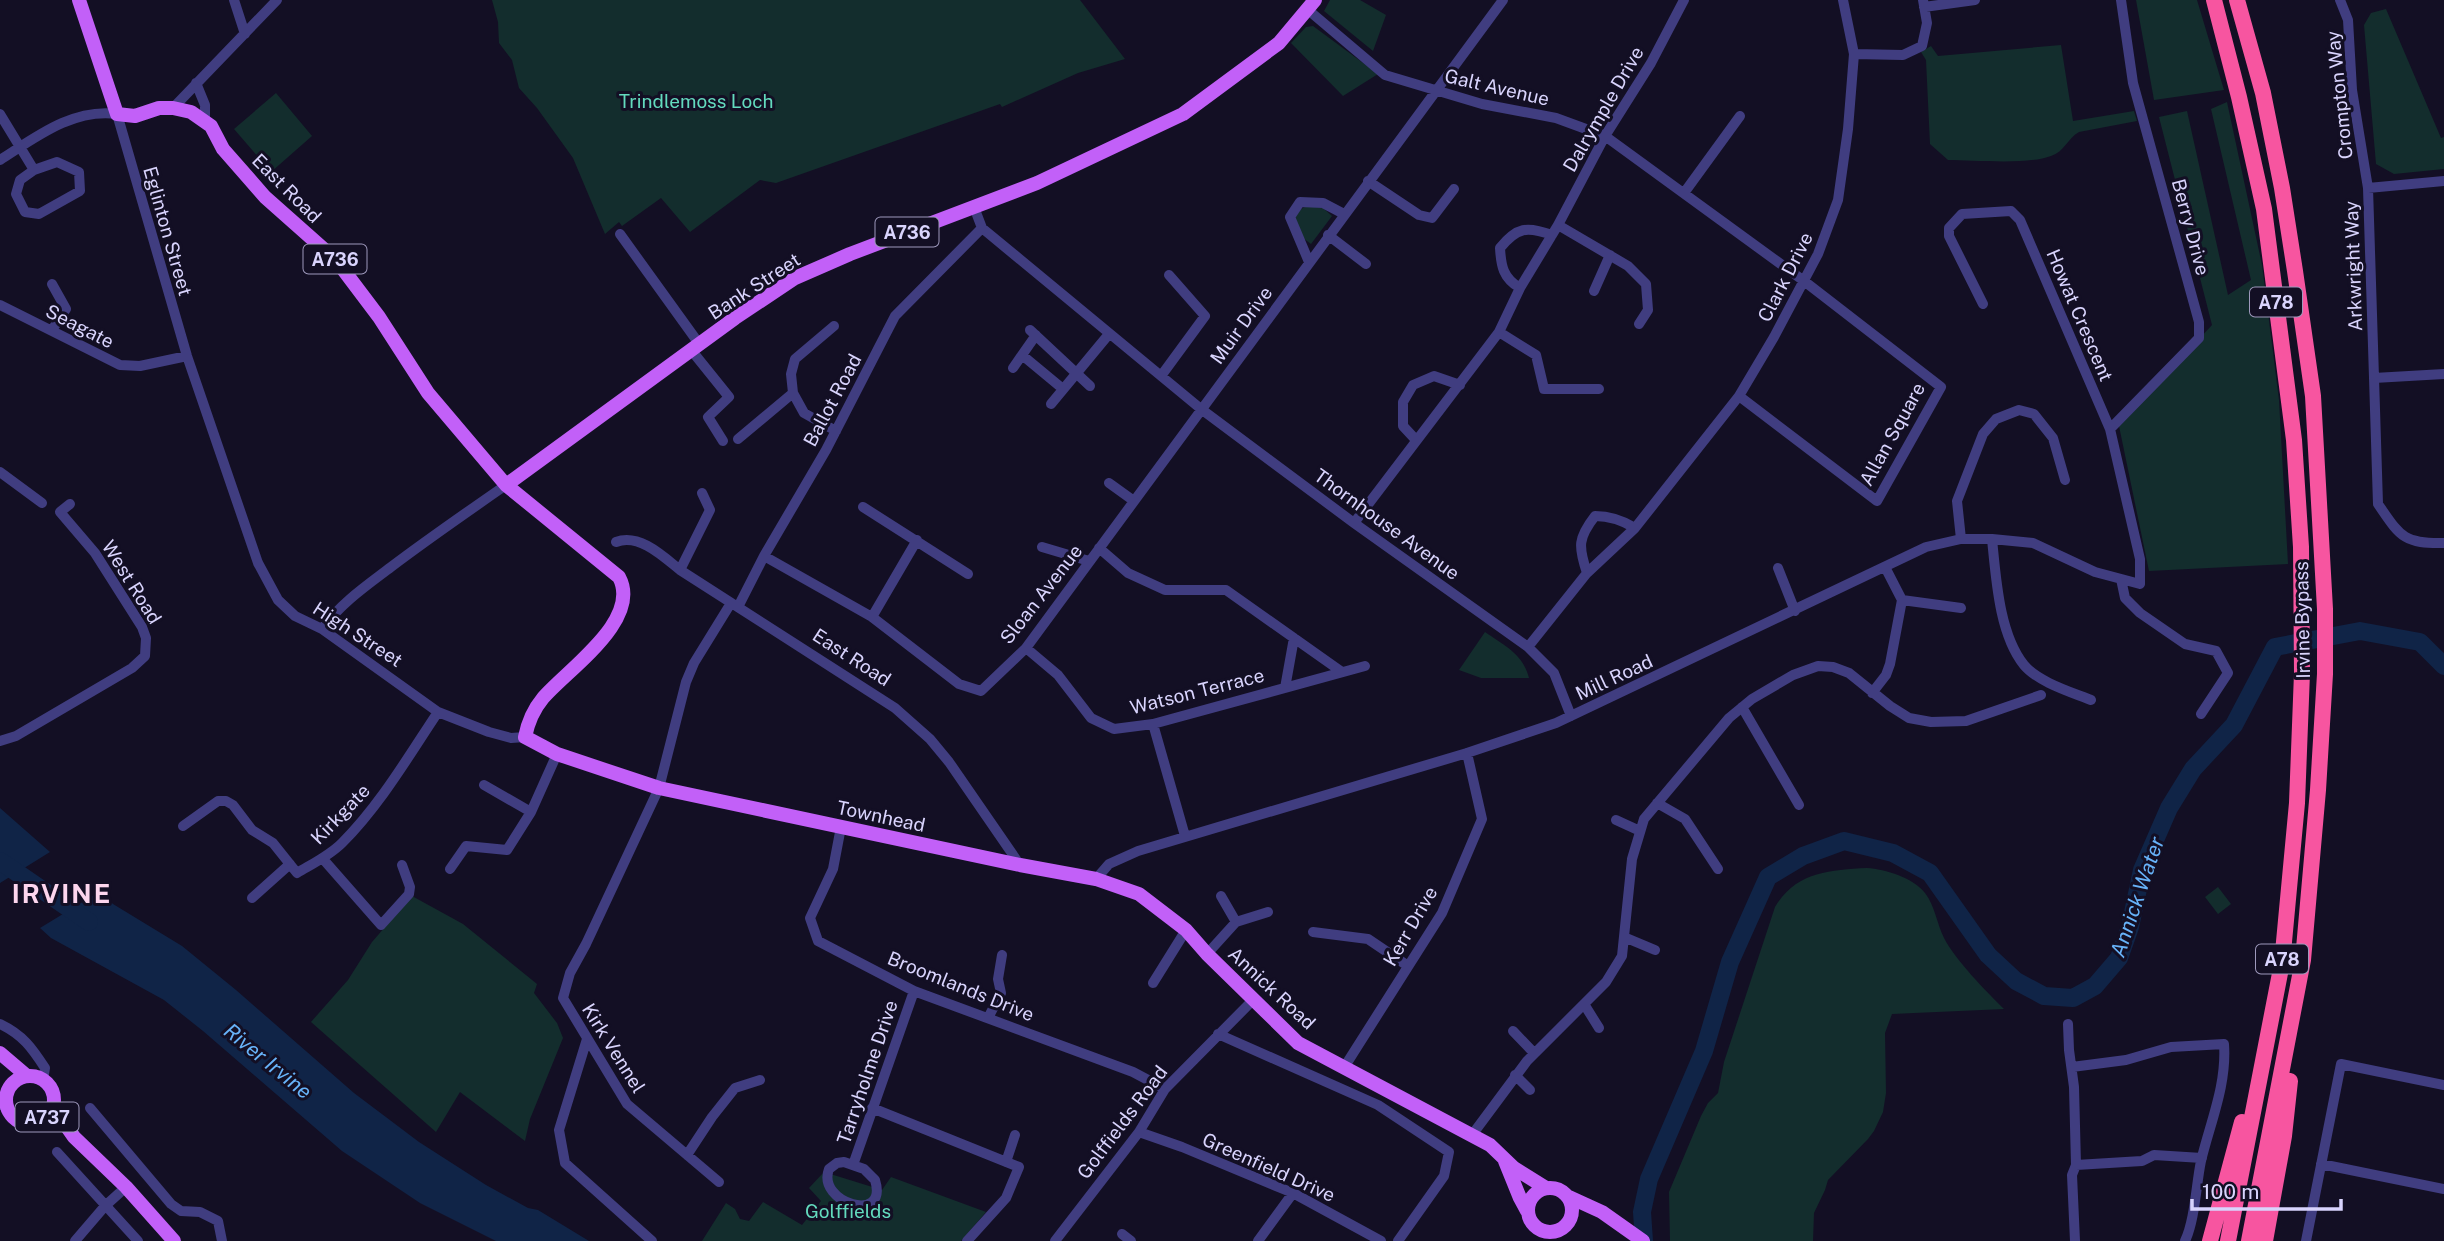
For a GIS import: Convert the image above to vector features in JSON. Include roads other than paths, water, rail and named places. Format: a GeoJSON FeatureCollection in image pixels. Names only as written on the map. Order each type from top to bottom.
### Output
{"type":"FeatureCollection","features":[{"type":"Feature","properties":{"kind":"highway","name":"Irvine Bypass"},"geometry":{"type":"LineString","coordinates":[[2214,0],[2264,209],[2294,440],[2302,609],[2297,803],[2282,963],[2228,1241]]}},
{"type":"Feature","properties":{"kind":"highway","name":"Irvine Bypass"},"geometry":{"type":"LineString","coordinates":[[2236,0],[2263,93],[2295,271],[2312,396],[2325,609],[2325,674],[2318,790],[2303,960],[2249,1241]]}},
{"type":"Feature","properties":{"kind":"highway","name":"A78"},"geometry":{"type":"LineString","coordinates":[[2264,1241],[2284,1136],[2303,960]]}},
{"type":"Feature","properties":{"kind":"highway","name":"A78"},"geometry":{"type":"LineString","coordinates":[[2210,1241],[2282,963]]}},
{"type":"Feature","properties":{"kind":"main road"},"geometry":{"type":"LineString","coordinates":[[79,0],[117,114],[135,116],[159,108],[173,108],[191,112],[205,122]]}},
{"type":"Feature","properties":{"kind":"main road","name":"Bank Street"},"geometry":{"type":"LineString","coordinates":[[506,485],[735,318],[795,278],[850,254],[1037,183],[1183,114],[1279,43],[1311,5]]}},
{"type":"Feature","properties":{"kind":"main road","name":"East Road"},"geometry":{"type":"LineString","coordinates":[[205,122],[211,126],[223,149],[265,197],[337,260],[373,308],[428,393],[506,485],[619,578],[625,594],[622,608],[611,627],[543,698],[532,714],[524,737]]}},
{"type":"Feature","properties":{"kind":"main road","name":"High Street"},"geometry":{"type":"LineString","coordinates":[[524,737],[557,754],[659,788]]}},
{"type":"Feature","properties":{"kind":"main road","name":"Townhead"},"geometry":{"type":"LineString","coordinates":[[659,788],[1096,879]]}},
{"type":"Feature","properties":{"kind":"main road","name":"Annick Road"},"geometry":{"type":"LineString","coordinates":[[1096,879],[1139,894],[1156,905],[1186,930],[1298,1043],[1490,1145],[1525,1177],[1546,1188]]}},
{"type":"Feature","properties":{"kind":"main road","name":"A737"},"geometry":{"type":"LineString","coordinates":[[0,1054],[27,1076],[43,1080],[53,1092],[53,1107],[74,1137],[126,1187],[174,1241]]}},
{"type":"Feature","properties":{"kind":"main road","name":"A737"},"geometry":{"type":"LineString","coordinates":[[27,1076],[13,1083],[3,1099],[12,1117],[27,1124],[43,1121],[74,1137]]}},
{"type":"Feature","properties":{"kind":"main road","name":"A737"},"geometry":{"type":"LineString","coordinates":[[43,1121],[53,1107]]}},
{"type":"Feature","properties":{"kind":"main road"},"geometry":{"type":"LineString","coordinates":[[1504,1157],[1533,1224],[1547,1236],[1568,1222],[1602,1212]]}},
{"type":"Feature","properties":{"kind":"main road"},"geometry":{"type":"LineString","coordinates":[[1527,1210],[1537,1191],[1546,1188],[1560,1190],[1602,1212],[1643,1241]]}},
{"type":"Feature","properties":{"kind":"main road"},"geometry":{"type":"LineString","coordinates":[[1564,1241],[1572,1204],[1567,1196]]}},
{"type":"Feature","properties":{"kind":"street"},"geometry":{"type":"LineString","coordinates":[[234,0],[245,34]]}},
{"type":"Feature","properties":{"kind":"street"},"geometry":{"type":"LineString","coordinates":[[173,108],[277,0]]}},
{"type":"Feature","properties":{"kind":"street","name":"Muir Drive"},"geometry":{"type":"LineString","coordinates":[[1201,409],[1503,0]]}},
{"type":"Feature","properties":{"kind":"street","name":"Dalrymple Drive"},"geometry":{"type":"LineString","coordinates":[[1354,523],[1499,332],[1520,288],[1555,230],[1605,136],[1651,63],[1684,0]]}},
{"type":"Feature","properties":{"kind":"street","name":"Clark Drive"},"geometry":{"type":"LineString","coordinates":[[1528,647],[1587,573],[1635,528],[1739,396],[1818,254],[1839,200],[1849,129],[1854,54],[1843,0]]}},
{"type":"Feature","properties":{"kind":"street"},"geometry":{"type":"LineString","coordinates":[[1854,54],[1903,55],[1922,46],[1927,23],[1923,3],[1975,0]]}},
{"type":"Feature","properties":{"kind":"street","name":"Berry Drive"},"geometry":{"type":"LineString","coordinates":[[2110,429],[2199,338],[2199,322],[2133,83],[2121,0]]}},
{"type":"Feature","properties":{"kind":"street","name":"Crompton Way"},"geometry":{"type":"LineString","coordinates":[[2340,0],[2348,20],[2352,90],[2368,188]]}},
{"type":"Feature","properties":{"kind":"street","name":"Galt Avenue"},"geometry":{"type":"LineString","coordinates":[[1311,5],[1385,75],[1482,104],[1556,118],[1605,136],[1804,281]]}},
{"type":"Feature","properties":{"kind":"street"},"geometry":{"type":"LineString","coordinates":[[196,83],[205,105],[205,122]]}},
{"type":"Feature","properties":{"kind":"street"},"geometry":{"type":"LineString","coordinates":[[0,160],[63,123],[99,112],[117,114]]}},
{"type":"Feature","properties":{"kind":"street"},"geometry":{"type":"LineString","coordinates":[[0,114],[34,170]]}},
{"type":"Feature","properties":{"kind":"street","name":"Eglinton Street"},"geometry":{"type":"LineString","coordinates":[[117,114],[187,356]]}},
{"type":"Feature","properties":{"kind":"street"},"geometry":{"type":"LineString","coordinates":[[1684,192],[1740,116]]}},
{"type":"Feature","properties":{"kind":"street"},"geometry":{"type":"LineString","coordinates":[[57,162],[79,172],[80,191],[39,214],[25,212],[16,194],[20,180],[34,170],[57,162]]}},
{"type":"Feature","properties":{"kind":"street"},"geometry":{"type":"LineString","coordinates":[[1368,181],[1419,215],[1432,218],[1454,189]]}},
{"type":"Feature","properties":{"kind":"street","name":"Arkwright Way"},"geometry":{"type":"LineString","coordinates":[[2444,181],[2368,188],[2378,504],[2399,535],[2421,544],[2444,543]]}},
{"type":"Feature","properties":{"kind":"street"},"geometry":{"type":"LineString","coordinates":[[1309,262],[1290,217],[1300,202],[1324,203],[1345,214]]}},
{"type":"Feature","properties":{"kind":"street","name":"Thornhouse Avenue"},"geometry":{"type":"LineString","coordinates":[[974,207],[982,228],[1201,409],[1354,523],[1528,647],[1554,673],[1571,716]]}},
{"type":"Feature","properties":{"kind":"street","name":"Howat Crescent"},"geometry":{"type":"LineString","coordinates":[[1983,304],[1949,236],[1949,228],[1962,214],[2011,211],[2020,220],[2110,429],[2140,559],[2140,584]]}},
{"type":"Feature","properties":{"kind":"street","name":"Ballot Road"},"geometry":{"type":"LineString","coordinates":[[735,605],[836,431],[895,316],[982,228]]}},
{"type":"Feature","properties":{"kind":"street"},"geometry":{"type":"LineString","coordinates":[[1520,288],[1509,282],[1501,266],[1500,248],[1512,234],[1531,229],[1555,230],[1610,255],[1628,266],[1646,284],[1648,310],[1639,324]]}},
{"type":"Feature","properties":{"kind":"street"},"geometry":{"type":"LineString","coordinates":[[620,234],[729,397],[708,417],[723,441]]}},
{"type":"Feature","properties":{"kind":"street"},"geometry":{"type":"LineString","coordinates":[[1328,235],[1367,264]]}},
{"type":"Feature","properties":{"kind":"street"},"geometry":{"type":"LineString","coordinates":[[1594,291],[1610,255]]}},
{"type":"Feature","properties":{"kind":"street"},"geometry":{"type":"LineString","coordinates":[[1161,376],[1205,316],[1169,275]]}},
{"type":"Feature","properties":{"kind":"street","name":"Allan Square"},"geometry":{"type":"LineString","coordinates":[[1739,396],[1877,501],[1941,387],[1804,281]]}},
{"type":"Feature","properties":{"kind":"street"},"geometry":{"type":"LineString","coordinates":[[52,284],[66,309],[52,330]]}},
{"type":"Feature","properties":{"kind":"street","name":"Seagate"},"geometry":{"type":"LineString","coordinates":[[0,305],[120,365],[140,366],[187,356]]}},
{"type":"Feature","properties":{"kind":"street"},"geometry":{"type":"LineString","coordinates":[[834,326],[795,359],[791,374],[793,393],[804,413],[836,431]]}},
{"type":"Feature","properties":{"kind":"street"},"geometry":{"type":"LineString","coordinates":[[1013,368],[1033,332],[1090,386]]}},
{"type":"Feature","properties":{"kind":"street"},"geometry":{"type":"LineString","coordinates":[[1499,332],[1536,355],[1544,389],[1599,389]]}},
{"type":"Feature","properties":{"kind":"street"},"geometry":{"type":"LineString","coordinates":[[1051,404],[1109,334]]}},
{"type":"Feature","properties":{"kind":"street"},"geometry":{"type":"LineString","coordinates":[[1022,355],[1063,389]]}},
{"type":"Feature","properties":{"kind":"street","name":"High Street"},"geometry":{"type":"LineString","coordinates":[[187,356],[267,583],[285,608],[305,622],[322,629],[438,712],[489,732],[511,738],[524,737]]}},
{"type":"Feature","properties":{"kind":"street"},"geometry":{"type":"LineString","coordinates":[[2374,378],[2444,374]]}},
{"type":"Feature","properties":{"kind":"street"},"geometry":{"type":"LineString","coordinates":[[1416,440],[1403,426],[1403,402],[1413,385],[1434,376],[1460,385]]}},
{"type":"Feature","properties":{"kind":"street"},"geometry":{"type":"LineString","coordinates":[[738,439],[793,393]]}},
{"type":"Feature","properties":{"kind":"street","name":"Sloan Avenue"},"geometry":{"type":"LineString","coordinates":[[764,556],[873,617],[959,684],[981,691],[1026,648],[1201,409]]}},
{"type":"Feature","properties":{"kind":"street"},"geometry":{"type":"LineString","coordinates":[[1961,539],[1957,501],[1983,434],[1996,419],[2019,410],[2034,414],[2053,438],[2065,480]]}},
{"type":"Feature","properties":{"kind":"street"},"geometry":{"type":"LineString","coordinates":[[0,472],[42,503]]}},
{"type":"Feature","properties":{"kind":"street"},"geometry":{"type":"LineString","coordinates":[[1109,483],[1134,500]]}},
{"type":"Feature","properties":{"kind":"street","name":"Bank Street"},"geometry":{"type":"LineString","coordinates":[[322,629],[337,609],[351,598],[428,539],[506,485]]}},
{"type":"Feature","properties":{"kind":"street"},"geometry":{"type":"LineString","coordinates":[[680,570],[710,510],[702,493]]}},
{"type":"Feature","properties":{"kind":"street","name":"West Road"},"geometry":{"type":"LineString","coordinates":[[2,741],[132,668],[145,656],[146,638],[142,627],[95,553],[60,512],[70,504]]}},
{"type":"Feature","properties":{"kind":"street"},"geometry":{"type":"LineString","coordinates":[[863,507],[968,574]]}},
{"type":"Feature","properties":{"kind":"street"},"geometry":{"type":"LineString","coordinates":[[1587,573],[1581,555],[1581,534],[1595,516],[1607,516],[1635,528]]}},
{"type":"Feature","properties":{"kind":"street","name":"Mill Road"},"geometry":{"type":"LineString","coordinates":[[1096,879],[1104,868],[1122,856],[1467,753],[1571,716],[1926,547],[1961,539],[2033,543],[2095,572],[2140,584]]}},
{"type":"Feature","properties":{"kind":"street"},"geometry":{"type":"LineString","coordinates":[[1992,539],[1996,581],[2009,641],[2025,667],[2058,688],[2091,700]]}},
{"type":"Feature","properties":{"kind":"street"},"geometry":{"type":"LineString","coordinates":[[873,617],[916,540]]}},
{"type":"Feature","properties":{"kind":"street","name":"East Road"},"geometry":{"type":"LineString","coordinates":[[616,542],[630,541],[654,549],[680,570],[895,708],[926,735],[949,762],[1020,865]]}},
{"type":"Feature","properties":{"kind":"street"},"geometry":{"type":"LineString","coordinates":[[1042,547],[1089,561]]}},
{"type":"Feature","properties":{"kind":"street"},"geometry":{"type":"LineString","coordinates":[[1099,548],[1128,573],[1165,590],[1226,590],[1342,672]]}},
{"type":"Feature","properties":{"kind":"street"},"geometry":{"type":"LineString","coordinates":[[1872,693],[1886,675],[1890,664],[1902,600],[1885,567]]}},
{"type":"Feature","properties":{"kind":"street"},"geometry":{"type":"LineString","coordinates":[[1778,568],[1795,611]]}},
{"type":"Feature","properties":{"kind":"street"},"geometry":{"type":"LineString","coordinates":[[2121,579],[2125,598],[2140,613],[2185,644],[2216,650],[2228,673],[2201,714]]}},
{"type":"Feature","properties":{"kind":"street"},"geometry":{"type":"LineString","coordinates":[[1902,600],[1961,608]]}},
{"type":"Feature","properties":{"kind":"street","name":"Kirk Vennel"},"geometry":{"type":"LineString","coordinates":[[719,1182],[627,1104],[563,998],[570,973],[659,788],[686,682],[694,663],[735,605]]}},
{"type":"Feature","properties":{"kind":"street"},"geometry":{"type":"LineString","coordinates":[[1285,688],[1294,638]]}},
{"type":"Feature","properties":{"kind":"street","name":"Watson Terrace"},"geometry":{"type":"LineString","coordinates":[[1026,648],[1058,675],[1091,718],[1114,729],[1153,724],[1366,666]]}},
{"type":"Feature","properties":{"kind":"street"},"geometry":{"type":"LineString","coordinates":[[1472,1135],[1534,1053],[1606,982],[1622,956],[1632,859],[1644,819],[1729,718],[1742,707],[1793,675],[1818,666],[1832,667],[1849,673],[1872,693],[1909,718],[1931,722],[1966,721],[2041,695]]}},
{"type":"Feature","properties":{"kind":"street"},"geometry":{"type":"LineString","coordinates":[[1742,707],[1800,805]]}},
{"type":"Feature","properties":{"kind":"street","name":"Kirkgate"},"geometry":{"type":"LineString","coordinates":[[290,864],[296,873],[323,859],[341,843],[382,796],[438,712]]}},
{"type":"Feature","properties":{"kind":"street"},"geometry":{"type":"LineString","coordinates":[[1153,724],[1185,836]]}},
{"type":"Feature","properties":{"kind":"street","name":"Kerr Drive"},"geometry":{"type":"LineString","coordinates":[[1345,1066],[1442,913],[1482,819],[1467,753]]}},
{"type":"Feature","properties":{"kind":"street"},"geometry":{"type":"LineString","coordinates":[[450,869],[466,846],[507,850],[531,812],[557,754]]}},
{"type":"Feature","properties":{"kind":"street"},"geometry":{"type":"LineString","coordinates":[[484,785],[531,812]]}},
{"type":"Feature","properties":{"kind":"street"},"geometry":{"type":"LineString","coordinates":[[183,826],[218,801],[226,801],[233,805],[252,830],[273,843],[290,864],[252,898]]}},
{"type":"Feature","properties":{"kind":"street"},"geometry":{"type":"LineString","coordinates":[[1657,803],[1685,819],[1718,869]]}},
{"type":"Feature","properties":{"kind":"street"},"geometry":{"type":"LineString","coordinates":[[1616,820],[1640,831]]}},
{"type":"Feature","properties":{"kind":"street","name":"Broomlands Drive"},"geometry":{"type":"LineString","coordinates":[[841,827],[833,869],[810,918],[818,941],[915,991],[1133,1072],[1165,1088]]}},
{"type":"Feature","properties":{"kind":"street"},"geometry":{"type":"LineString","coordinates":[[323,859],[381,925],[409,894],[410,887],[402,865]]}},
{"type":"Feature","properties":{"kind":"street"},"geometry":{"type":"LineString","coordinates":[[1221,896],[1236,922]]}},
{"type":"Feature","properties":{"kind":"street"},"geometry":{"type":"LineString","coordinates":[[1207,954],[1236,922],[1268,912]]}},
{"type":"Feature","properties":{"kind":"street"},"geometry":{"type":"LineString","coordinates":[[1153,983],[1186,930]]}},
{"type":"Feature","properties":{"kind":"street"},"geometry":{"type":"LineString","coordinates":[[1313,932],[1367,939],[1408,966]]}},
{"type":"Feature","properties":{"kind":"street"},"geometry":{"type":"LineString","coordinates":[[1624,937],[1655,950]]}},
{"type":"Feature","properties":{"kind":"street"},"geometry":{"type":"LineString","coordinates":[[988,1018],[1001,993],[998,979],[1002,955]]}},
{"type":"Feature","properties":{"kind":"street","name":"Tarryholme Drive"},"geometry":{"type":"LineString","coordinates":[[853,1165],[915,991]]}},
{"type":"Feature","properties":{"kind":"street","name":"Golffields Road"},"geometry":{"type":"LineString","coordinates":[[1055,1241],[1139,1132],[1165,1088],[1253,1000]]}},
{"type":"Feature","properties":{"kind":"street"},"geometry":{"type":"LineString","coordinates":[[1584,1004],[1599,1028]]}},
{"type":"Feature","properties":{"kind":"street"},"geometry":{"type":"LineString","coordinates":[[0,1024],[16,1032],[32,1049],[46,1068],[43,1080]]}},
{"type":"Feature","properties":{"kind":"street"},"geometry":{"type":"LineString","coordinates":[[2068,1024],[2076,1165],[2072,1175],[2075,1241]]}},
{"type":"Feature","properties":{"kind":"street"},"geometry":{"type":"LineString","coordinates":[[1513,1031],[1534,1053]]}},
{"type":"Feature","properties":{"kind":"street"},"geometry":{"type":"LineString","coordinates":[[1218,1034],[1378,1105],[1449,1152],[1444,1176],[1398,1241]]}},
{"type":"Feature","properties":{"kind":"street"},"geometry":{"type":"LineString","coordinates":[[587,1039],[559,1130],[565,1163],[652,1241]]}},
{"type":"Feature","properties":{"kind":"street"},"geometry":{"type":"LineString","coordinates":[[2072,1068],[2126,1060],[2171,1047],[2224,1044],[2225,1054],[2216,1111],[2202,1158],[2185,1241]]}},
{"type":"Feature","properties":{"kind":"street"},"geometry":{"type":"LineString","coordinates":[[2306,1241],[2341,1064],[2444,1085]]}},
{"type":"Feature","properties":{"kind":"street"},"geometry":{"type":"LineString","coordinates":[[1515,1075],[1530,1090]]}},
{"type":"Feature","properties":{"kind":"street"},"geometry":{"type":"LineString","coordinates":[[687,1155],[735,1088],[760,1080]]}},
{"type":"Feature","properties":{"kind":"street"},"geometry":{"type":"LineString","coordinates":[[90,1108],[171,1204],[181,1211],[200,1212],[218,1221],[222,1241]]}},
{"type":"Feature","properties":{"kind":"street"},"geometry":{"type":"LineString","coordinates":[[872,1108],[1019,1167],[1006,1198],[967,1241]]}},
{"type":"Feature","properties":{"kind":"street","name":"Greenfield Drive"},"geometry":{"type":"LineString","coordinates":[[1139,1132],[1293,1193],[1381,1241]]}},
{"type":"Feature","properties":{"kind":"street"},"geometry":{"type":"LineString","coordinates":[[1006,1161],[1015,1135]]}},
{"type":"Feature","properties":{"kind":"street"},"geometry":{"type":"LineString","coordinates":[[57,1152],[138,1241]]}},
{"type":"Feature","properties":{"kind":"street"},"geometry":{"type":"LineString","coordinates":[[2076,1165],[2142,1161],[2154,1155],[2202,1158]]}},
{"type":"Feature","properties":{"kind":"street","name":"Tarryholme Drive"},"geometry":{"type":"LineString","coordinates":[[844,1162],[853,1165],[868,1172],[877,1185],[872,1201],[862,1207],[846,1202],[830,1189],[827,1183],[827,1172],[832,1165],[844,1162]]}},
{"type":"Feature","properties":{"kind":"street"},"geometry":{"type":"LineString","coordinates":[[2321,1164],[2444,1189]]}},
{"type":"Feature","properties":{"kind":"street"},"geometry":{"type":"LineString","coordinates":[[75,1241],[105,1206],[126,1187]]}},
{"type":"Feature","properties":{"kind":"street"},"geometry":{"type":"LineString","coordinates":[[1258,1241],[1293,1193]]}},
{"type":"Feature","properties":{"kind":"water"},"geometry":{"type":"Polygon","coordinates":[[[0,808],[50,852],[0,883],[0,808]]]}},
{"type":"Feature","properties":{"kind":"water"},"geometry":{"type":"Polygon","coordinates":[[[99,892],[113,904],[182,946],[354,1093],[419,1142],[486,1185],[528,1208],[538,1210],[589,1241],[496,1241],[420,1203],[342,1151],[164,1000],[51,938],[40,928],[99,892]]]}},
{"type":"Feature","properties":{"kind":"waterway","name":"Annick Water"},"geometry":{"type":"LineString","coordinates":[[1644,1241],[1642,1212],[1649,1179],[1704,1051],[1730,962],[1768,877],[1803,856],[1844,841],[1893,853],[1930,873],[1988,955],[2016,981],[2044,996],[2073,998],[2095,986],[2119,958],[2130,927],[2142,870],[2169,808],[2193,769],[2234,725],[2275,647],[2360,631],[2420,642],[2444,666]]}},
{"type":"Feature","properties":{"kind":"waterway","name":"River Irvine"},"geometry":{"type":"LineString","coordinates":[[0,861],[89,922]]}},
{"type":"Feature","properties":{"kind":"district","name":"IRVINE"},"geometry":{"type":"Point","coordinates":[62,893]}},
{"type":"Feature","properties":{"kind":"park label","name":"Trindlemoss Loch"},"geometry":{"type":"Point","coordinates":[696,101]}},
{"type":"Feature","properties":{"kind":"park label","name":"Golffields"},"geometry":{"type":"Point","coordinates":[848,1211]}}]}
